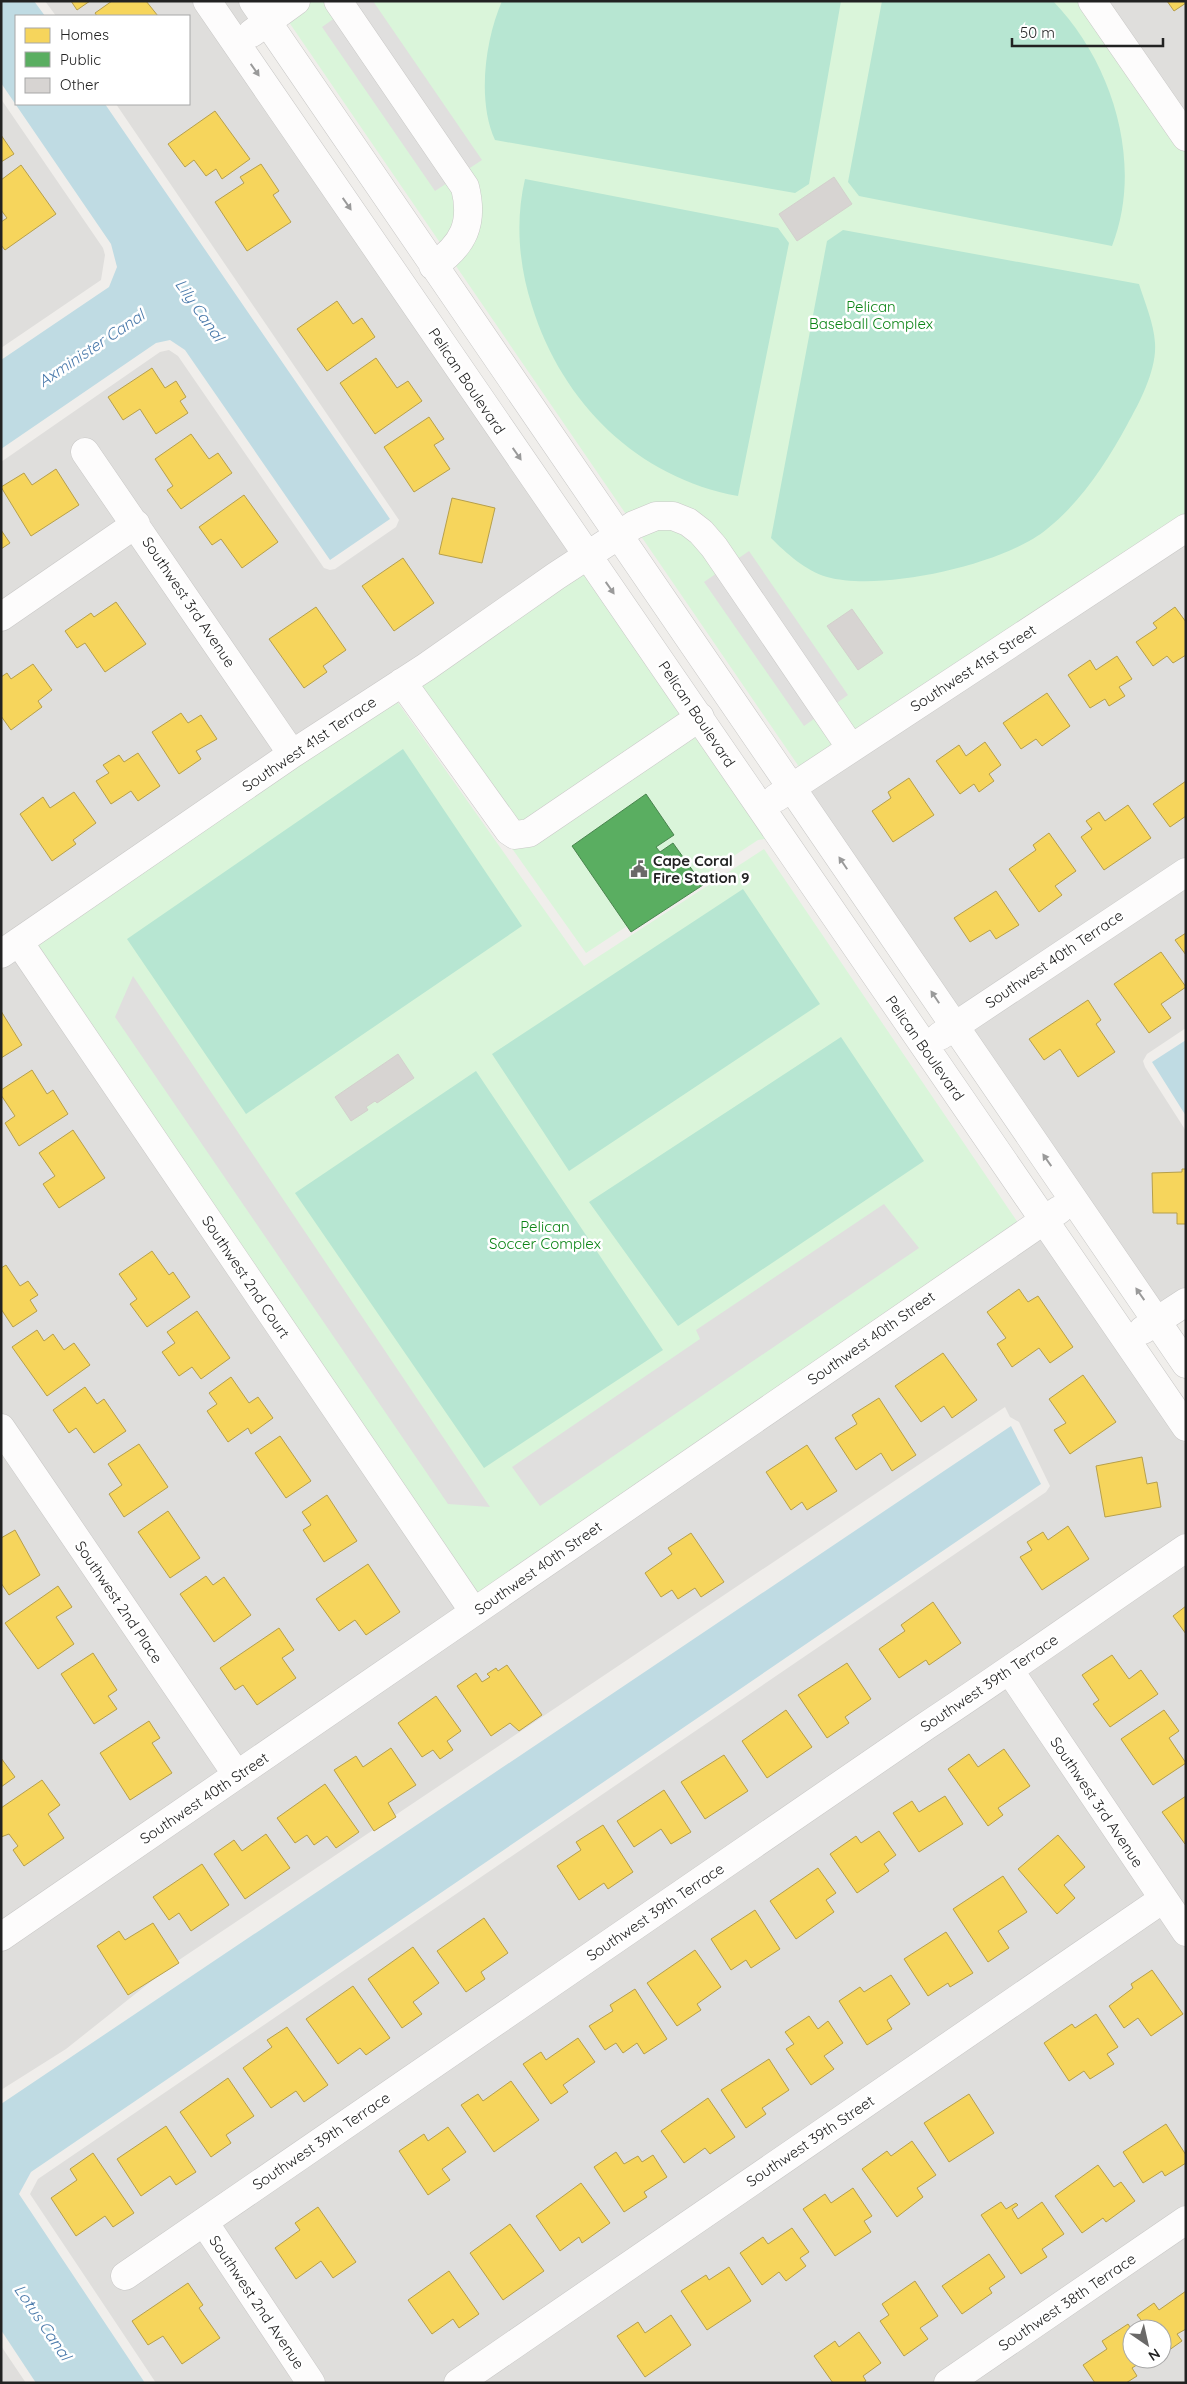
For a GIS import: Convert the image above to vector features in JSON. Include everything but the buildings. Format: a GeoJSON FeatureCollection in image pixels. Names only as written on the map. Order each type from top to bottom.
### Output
{"type":"FeatureCollection","features":[{"type":"Feature","properties":{"kind":"street","name":"Pelican Boulevard"},"geometry":{"type":"LineString","coordinates":[[207,1],[1186,1427]]}},
{"type":"Feature","properties":{"kind":"street"},"geometry":{"type":"LineString","coordinates":[[237,44],[260,12],[296,1]]}},
{"type":"Feature","properties":{"kind":"street"},"geometry":{"type":"LineString","coordinates":[[338,1],[465,186],[469,205],[467,227],[448,255],[433,266]]}},
{"type":"Feature","properties":{"kind":"street"},"geometry":{"type":"LineString","coordinates":[[1092,1],[1186,137]]}},
{"type":"Feature","properties":{"kind":"street"},"geometry":{"type":"LineString","coordinates":[[260,12],[954,1025],[1158,1320],[1182,1351],[1146,1369]]}},
{"type":"Feature","properties":{"kind":"street","name":"Southwest 3rd Avenue"},"geometry":{"type":"LineString","coordinates":[[85,452],[292,754]]}},
{"type":"Feature","properties":{"kind":"street","name":"Southwest 41st Terrace"},"geometry":{"type":"LineString","coordinates":[[10,948],[292,754],[402,682],[618,535],[656,516],[673,516],[688,522],[701,532],[714,547],[850,748]]}},
{"type":"Feature","properties":{"kind":"street"},"geometry":{"type":"LineString","coordinates":[[1,617],[136,524]]}},
{"type":"Feature","properties":{"kind":"street","name":"Southwest 41st Street"},"geometry":{"type":"LineString","coordinates":[[760,809],[1186,528]]}},
{"type":"Feature","properties":{"kind":"street"},"geometry":{"type":"LineString","coordinates":[[402,682],[508,831],[515,835],[530,833],[700,717]]}},
{"type":"Feature","properties":{"kind":"street","name":"Southwest 40th Terrace"},"geometry":{"type":"LineString","coordinates":[[925,1048],[954,1025],[1186,872]]}},
{"type":"Feature","properties":{"kind":"street","name":"Southwest 2nd Court"},"geometry":{"type":"LineString","coordinates":[[10,948],[474,1612]]}},
{"type":"Feature","properties":{"kind":"street","name":"Southwest 40th Street"},"geometry":{"type":"LineString","coordinates":[[4,1930],[238,1775],[1074,1199]]}},
{"type":"Feature","properties":{"kind":"street"},"geometry":{"type":"LineString","coordinates":[[1127,1342],[1186,1302]]}},
{"type":"Feature","properties":{"kind":"street","name":"Southwest 2nd Place"},"geometry":{"type":"LineString","coordinates":[[1,1428],[238,1775]]}},
{"type":"Feature","properties":{"kind":"street","name":"Southwest 39th Terrace"},"geometry":{"type":"LineString","coordinates":[[125,2276],[926,1726],[1010,1671],[1091,1612],[1186,1548]]}},
{"type":"Feature","properties":{"kind":"street","name":"Southwest 3rd Avenue"},"geometry":{"type":"LineString","coordinates":[[1010,1671],[1186,1932]]}},
{"type":"Feature","properties":{"kind":"street","name":"Southwest 39th Street"},"geometry":{"type":"LineString","coordinates":[[458,2383],[1163,1899]]}},
{"type":"Feature","properties":{"kind":"street","name":"Southwest 38th Terrace"},"geometry":{"type":"LineString","coordinates":[[948,2383],[1186,2220]]}},
{"type":"Feature","properties":{"kind":"street","name":"Southwest 2nd Avenue"},"geometry":{"type":"LineString","coordinates":[[204,2222],[311,2383]]}},
{"type":"Feature","properties":{"kind":"shaded area"},"geometry":{"type":"Polygon","coordinates":[[[45,1],[195,1],[579,563],[392,681],[468,1619],[1033,1223],[1186,1445],[1186,2383],[156,2383],[30,2194],[38,2179],[1046,1492],[1050,1486],[1019,1422],[1010,1417],[1005,1407],[173,1964],[66,2049],[1,2090],[1,462],[160,352],[169,350],[178,356],[324,568],[335,569],[396,527],[399,520],[117,105],[190,105],[190,15],[55,15],[45,1]]]}},
{"type":"Feature","properties":{"kind":"shaded area"},"geometry":{"type":"Polygon","coordinates":[[[220,1],[240,1],[255,23],[242,33],[220,1]]]}},
{"type":"Feature","properties":{"kind":"shaded area"},"geometry":{"type":"Polygon","coordinates":[[[359,1],[373,1],[482,160],[435,191],[322,27],[359,1]]]}},
{"type":"Feature","properties":{"kind":"shaded area"},"geometry":{"type":"Polygon","coordinates":[[[1103,1],[1186,1],[1186,121],[1103,1]]]}},
{"type":"Feature","properties":{"kind":"shaded area"},"geometry":{"type":"Polygon","coordinates":[[[1,99],[103,248],[105,255],[101,280],[1,348],[1,99]]]}},
{"type":"Feature","properties":{"kind":"shaded area"},"geometry":{"type":"Polygon","coordinates":[[[1186,539],[1186,1028],[1147,1054],[1143,1061],[1186,1131],[1186,1288],[1160,1304],[803,786],[1186,539]]]}},
{"type":"Feature","properties":{"kind":"shaded area"},"geometry":{"type":"Polygon","coordinates":[[[749,551],[848,695],[804,726],[704,582],[749,551]]]}},
{"type":"Feature","properties":{"kind":"shaded area"},"geometry":{"type":"Polygon","coordinates":[[[133,976],[490,1507],[448,1504],[115,1017],[133,976]]]}},
{"type":"Feature","properties":{"kind":"shaded area"},"geometry":{"type":"Polygon","coordinates":[[[884,1204],[919,1248],[540,1506],[512,1467],[700,1339],[696,1330],[884,1204]]]}},
{"type":"Feature","properties":{"kind":"shaded area"},"geometry":{"type":"Polygon","coordinates":[[[1,2346],[26,2383],[1,2383],[1,2346]]]}},
{"type":"Feature","properties":{"kind":"green space","name":"Pelican Baseball Complex"},"geometry":{"type":"Polygon","coordinates":[[[297,1],[1092,1],[1186,137],[1186,527],[806,777],[282,12],[297,1]]]}},
{"type":"Feature","properties":{"kind":"green space"},"geometry":{"type":"Polygon","coordinates":[[[502,1],[841,1],[809,184],[795,193],[495,140],[489,124],[486,107],[485,70],[491,34],[502,1]]]}},
{"type":"Feature","properties":{"kind":"green space"},"geometry":{"type":"Polygon","coordinates":[[[882,1],[1053,1],[1074,26],[1092,54],[1106,84],[1117,116],[1123,149],[1125,182],[1121,214],[1112,246],[859,196],[848,182],[882,1]]]}},
{"type":"Feature","properties":{"kind":"green space"},"geometry":{"type":"Polygon","coordinates":[[[525,179],[778,228],[789,243],[738,496],[702,487],[668,472],[637,454],[609,431],[584,404],[563,374],[545,341],[532,306],[524,275],[519,227],[525,179]]]}},
{"type":"Feature","properties":{"kind":"green space"},"geometry":{"type":"Polygon","coordinates":[[[843,230],[1139,284],[1151,321],[1155,343],[1153,364],[1142,396],[1111,453],[1082,494],[1047,529],[1027,542],[1002,554],[941,572],[909,578],[850,581],[827,577],[804,566],[771,538],[827,241],[843,230]]]}},
{"type":"Feature","properties":{"kind":"green space"},"geometry":{"type":"Polygon","coordinates":[[[579,563],[769,841],[764,839],[758,840],[586,953],[397,686],[579,563]]]}},
{"type":"Feature","properties":{"kind":"green space","name":"Pelican Soccer Complex"},"geometry":{"type":"Polygon","coordinates":[[[389,690],[584,966],[764,849],[1025,1233],[474,1612],[19,942],[389,690]]]}},
{"type":"Feature","properties":{"kind":"green space"},"geometry":{"type":"Polygon","coordinates":[[[403,749],[522,926],[246,1114],[127,939],[403,749]]]}},
{"type":"Feature","properties":{"kind":"green space"},"geometry":{"type":"Polygon","coordinates":[[[743,889],[820,1004],[569,1171],[492,1054],[743,889]]]}},
{"type":"Feature","properties":{"kind":"green space"},"geometry":{"type":"Polygon","coordinates":[[[841,1037],[924,1161],[678,1326],[589,1202],[841,1037]]]}},
{"type":"Feature","properties":{"kind":"green space"},"geometry":{"type":"Polygon","coordinates":[[[476,1071],[663,1350],[484,1468],[295,1193],[476,1071]]]}},
{"type":"Feature","properties":{"kind":"water"},"geometry":{"type":"Polygon","coordinates":[[[1,1],[34,1],[44,15],[15,15],[15,103],[1,83],[1,1]]]}},
{"type":"Feature","properties":{"kind":"water"},"geometry":{"type":"Polygon","coordinates":[[[16,105],[106,105],[390,519],[330,560],[185,350],[170,340],[156,343],[1,449],[1,360],[109,287],[117,267],[111,244],[16,105]]]}},
{"type":"Feature","properties":{"kind":"water"},"geometry":{"type":"Polygon","coordinates":[[[1186,1040],[1186,1116],[1152,1062],[1186,1040]]]}},
{"type":"Feature","properties":{"kind":"water","name":"Lotus Canal"},"geometry":{"type":"Polygon","coordinates":[[[1011,1426],[1041,1484],[31,2172],[19,2194],[145,2383],[36,2383],[1,2330],[1,2104],[1011,1426]]]}},
{"type":"Feature","properties":{"kind":"place","name":"Cape Coral Fire Station 9"},"geometry":{"type":"Point","coordinates":[639,869]}},
{"type":"Feature","properties":{"kind":"water label","name":"Lily Canal"},"geometry":{"type":"Point","coordinates":[200,310]}},
{"type":"Feature","properties":{"kind":"water label","name":"Axminister Canal"},"geometry":{"type":"Point","coordinates":[91,348]}}]}
